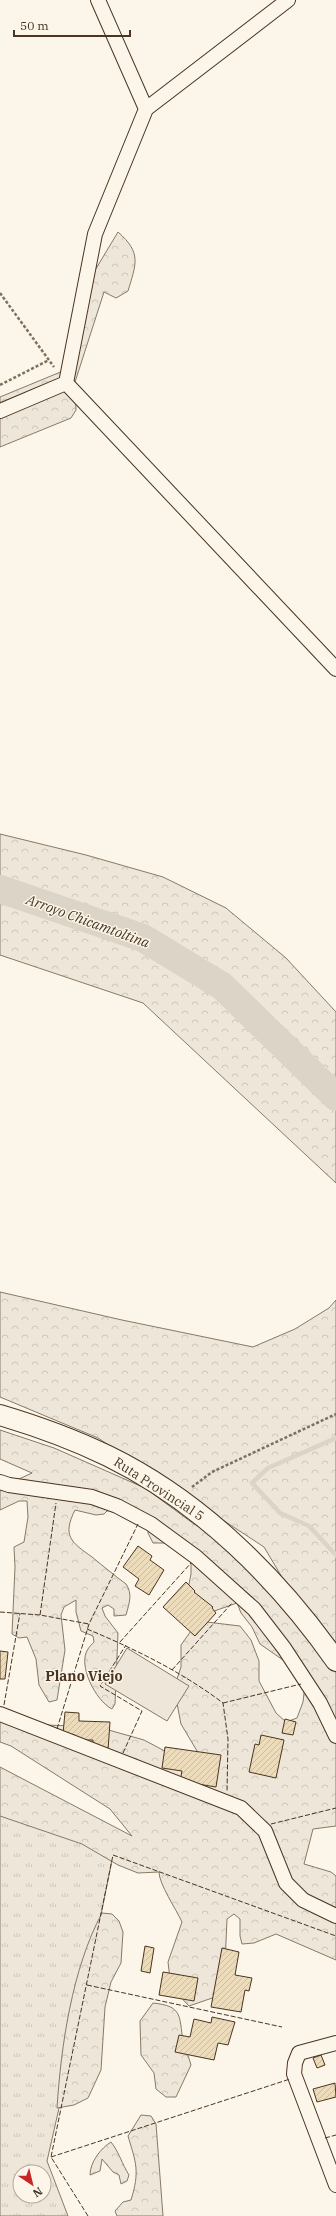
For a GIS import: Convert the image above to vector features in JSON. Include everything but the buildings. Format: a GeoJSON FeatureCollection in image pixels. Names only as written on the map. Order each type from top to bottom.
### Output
{"type":"FeatureCollection","features":[{"type":"Feature","properties":{"kind":"main road","name":"Ruta Provincial 5"},"geometry":{"type":"LineString","coordinates":[[0,1415],[34,1425],[108,1456],[177,1498],[228,1539],[266,1574],[304,1618],[336,1661]]}},
{"type":"Feature","properties":{"kind":"street"},"geometry":{"type":"LineString","coordinates":[[98,0],[146,109]]}},
{"type":"Feature","properties":{"kind":"street"},"geometry":{"type":"LineString","coordinates":[[66,383],[96,234],[146,109],[288,0]]}},
{"type":"Feature","properties":{"kind":"street"},"geometry":{"type":"LineString","coordinates":[[0,411],[66,383]]}},
{"type":"Feature","properties":{"kind":"street"},"geometry":{"type":"LineString","coordinates":[[66,383],[336,669]]}},
{"type":"Feature","properties":{"kind":"street"},"geometry":{"type":"LineString","coordinates":[[0,1482],[9,1485],[92,1497],[117,1506],[151,1524],[196,1557],[258,1615],[284,1648],[320,1704],[336,1736]]}},
{"type":"Feature","properties":{"kind":"street"},"geometry":{"type":"LineString","coordinates":[[0,1714],[241,1808],[265,1831],[286,1883],[304,1900],[336,1916]]}},
{"type":"Feature","properties":{"kind":"street"},"geometry":{"type":"LineString","coordinates":[[336,2043],[299,2053],[295,2063],[294,2074],[336,2186]]}},
{"type":"Feature","properties":{"kind":"path"},"geometry":{"type":"LineString","coordinates":[[0,293],[66,383]]}},
{"type":"Feature","properties":{"kind":"path"},"geometry":{"type":"LineString","coordinates":[[0,385],[49,360]]}},
{"type":"Feature","properties":{"kind":"path"},"geometry":{"type":"LineString","coordinates":[[177,1498],[212,1472],[336,1414]]}},
{"type":"Feature","properties":{"kind":"green space"},"geometry":{"type":"Polygon","coordinates":[[[118,232],[131,246],[134,253],[135,266],[128,291],[116,298],[104,292],[75,382],[76,410],[71,418],[0,447],[0,397],[63,371],[94,272],[118,232]]]}},
{"type":"Feature","properties":{"kind":"green space"},"geometry":{"type":"Polygon","coordinates":[[[0,834],[86,855],[163,877],[226,908],[286,958],[336,1012],[336,1183],[143,1003],[0,955],[0,834]]]}},
{"type":"Feature","properties":{"kind":"green space"},"geometry":{"type":"Polygon","coordinates":[[[0,1292],[122,1320],[253,1347],[295,1329],[329,1308],[336,1300],[336,1668],[264,1547],[98,1438],[0,1397],[0,1292]]]}},
{"type":"Feature","properties":{"kind":"green space"},"geometry":{"type":"Polygon","coordinates":[[[0,1430],[54,1448],[145,1488],[194,1524],[219,1537],[314,1641],[336,1673],[336,1826],[313,1829],[304,1864],[331,1872],[336,1876],[336,1960],[276,1934],[254,1943],[242,1944],[240,1936],[240,1919],[234,1914],[227,1919],[225,1965],[221,1995],[189,2006],[171,1987],[168,1962],[182,1922],[165,1890],[159,1872],[138,1873],[118,1865],[82,1844],[0,1816],[0,1767],[132,1836],[110,1809],[11,1746],[0,1742],[0,1708],[47,1725],[98,1727],[144,1740],[176,1757],[203,1761],[181,1724],[174,1688],[181,1667],[181,1645],[198,1621],[240,1626],[251,1640],[259,1661],[259,1681],[276,1713],[286,1722],[297,1718],[303,1702],[306,1676],[260,1644],[252,1627],[241,1613],[237,1603],[206,1614],[188,1589],[191,1574],[191,1549],[182,1543],[153,1543],[148,1533],[149,1517],[130,1506],[96,1515],[75,1510],[69,1526],[71,1538],[79,1547],[126,1584],[130,1599],[126,1615],[114,1616],[114,1609],[108,1605],[102,1608],[105,1616],[118,1633],[115,1704],[112,1709],[106,1705],[94,1691],[87,1673],[85,1656],[88,1648],[94,1642],[93,1636],[81,1631],[76,1612],[76,1600],[64,1607],[61,1615],[65,1650],[57,1700],[49,1702],[39,1685],[36,1659],[27,1637],[19,1638],[12,1634],[15,1567],[14,1547],[24,1542],[28,1517],[27,1501],[19,1501],[0,1510],[0,1490],[11,1479],[19,1479],[32,1473],[0,1459],[0,1430]]]}},
{"type":"Feature","properties":{"kind":"green space"},"geometry":{"type":"Polygon","coordinates":[[[127,1648],[189,1686],[167,1721],[105,1684],[127,1648]]]}},
{"type":"Feature","properties":{"kind":"green space"},"geometry":{"type":"Polygon","coordinates":[[[0,1809],[113,1855],[87,1985],[47,2161],[48,2164],[12,2164],[12,2204],[52,2204],[52,2174],[68,2216],[0,2216],[0,1809]]]}},
{"type":"Feature","properties":{"kind":"green space"},"geometry":{"type":"Polygon","coordinates":[[[102,1913],[112,1914],[119,1921],[123,1932],[121,1963],[111,1982],[105,2007],[101,2070],[88,2098],[74,2105],[57,2108],[65,2034],[70,2008],[83,1958],[102,1913]]]}},
{"type":"Feature","properties":{"kind":"green space"},"geometry":{"type":"Polygon","coordinates":[[[153,2003],[163,2004],[170,2007],[175,2010],[180,2019],[183,2041],[191,2065],[176,2097],[166,2097],[156,2089],[154,2073],[141,2055],[140,2021],[153,2003]]]}},
{"type":"Feature","properties":{"kind":"green space"},"geometry":{"type":"Polygon","coordinates":[[[141,2115],[151,2116],[156,2124],[163,2216],[117,2216],[115,2211],[123,2202],[131,2200],[134,2190],[136,2167],[128,2136],[141,2115]]]}},
{"type":"Feature","properties":{"kind":"green space"},"geometry":{"type":"Polygon","coordinates":[[[111,2142],[129,2175],[127,2181],[121,2184],[119,2175],[113,2172],[102,2159],[100,2171],[90,2175],[90,2170],[94,2160],[111,2142]]]}},
{"type":"Feature","properties":{"kind":"waterway","name":"Arroyo Chicamtoltina"},"geometry":{"type":"LineString","coordinates":[[0,889],[143,938],[222,986],[336,1097]]}},
{"type":"Feature","properties":{"kind":"waterway"},"geometry":{"type":"LineString","coordinates":[[336,1438],[268,1468],[252,1483],[280,1513],[309,1526],[336,1555]]}},
{"type":"Feature","properties":{"kind":"fence"},"geometry":{"type":"LineString","coordinates":[[40,1615],[56,1503]]}},
{"type":"Feature","properties":{"kind":"fence"},"geometry":{"type":"LineString","coordinates":[[57,1729],[89,1624],[138,1524]]}},
{"type":"Feature","properties":{"kind":"fence"},"geometry":{"type":"LineString","coordinates":[[120,1642],[191,1563]]}},
{"type":"Feature","properties":{"kind":"fence"},"geometry":{"type":"LineString","coordinates":[[172,1670],[232,1603]]}},
{"type":"Feature","properties":{"kind":"fence"},"geometry":{"type":"LineString","coordinates":[[0,1612],[40,1615],[89,1624]]}},
{"type":"Feature","properties":{"kind":"fence"},"geometry":{"type":"LineString","coordinates":[[4,1705],[20,1613]]}},
{"type":"Feature","properties":{"kind":"fence"},"geometry":{"type":"LineString","coordinates":[[87,1629],[175,1671],[223,1703],[228,1739],[227,1792]]}},
{"type":"Feature","properties":{"kind":"fence"},"geometry":{"type":"LineString","coordinates":[[123,1753],[142,1711],[100,1686],[126,1645]]}},
{"type":"Feature","properties":{"kind":"fence"},"geometry":{"type":"LineString","coordinates":[[223,1703],[301,1684]]}},
{"type":"Feature","properties":{"kind":"fence"},"geometry":{"type":"LineString","coordinates":[[271,1824],[336,1808]]}},
{"type":"Feature","properties":{"kind":"fence"},"geometry":{"type":"LineString","coordinates":[[88,2216],[51,2157],[113,1855],[336,1936]]}},
{"type":"Feature","properties":{"kind":"fence"},"geometry":{"type":"LineString","coordinates":[[87,1985],[282,2027]]}},
{"type":"Feature","properties":{"kind":"fence"},"geometry":{"type":"LineString","coordinates":[[51,2157],[290,2079]]}},
{"type":"Feature","properties":{"kind":"fence"},"geometry":{"type":"LineString","coordinates":[[325,2138],[336,2135]]}},
{"type":"Feature","properties":{"kind":"district","name":"Plano Viejo"},"geometry":{"type":"Point","coordinates":[84,1676]}}]}
